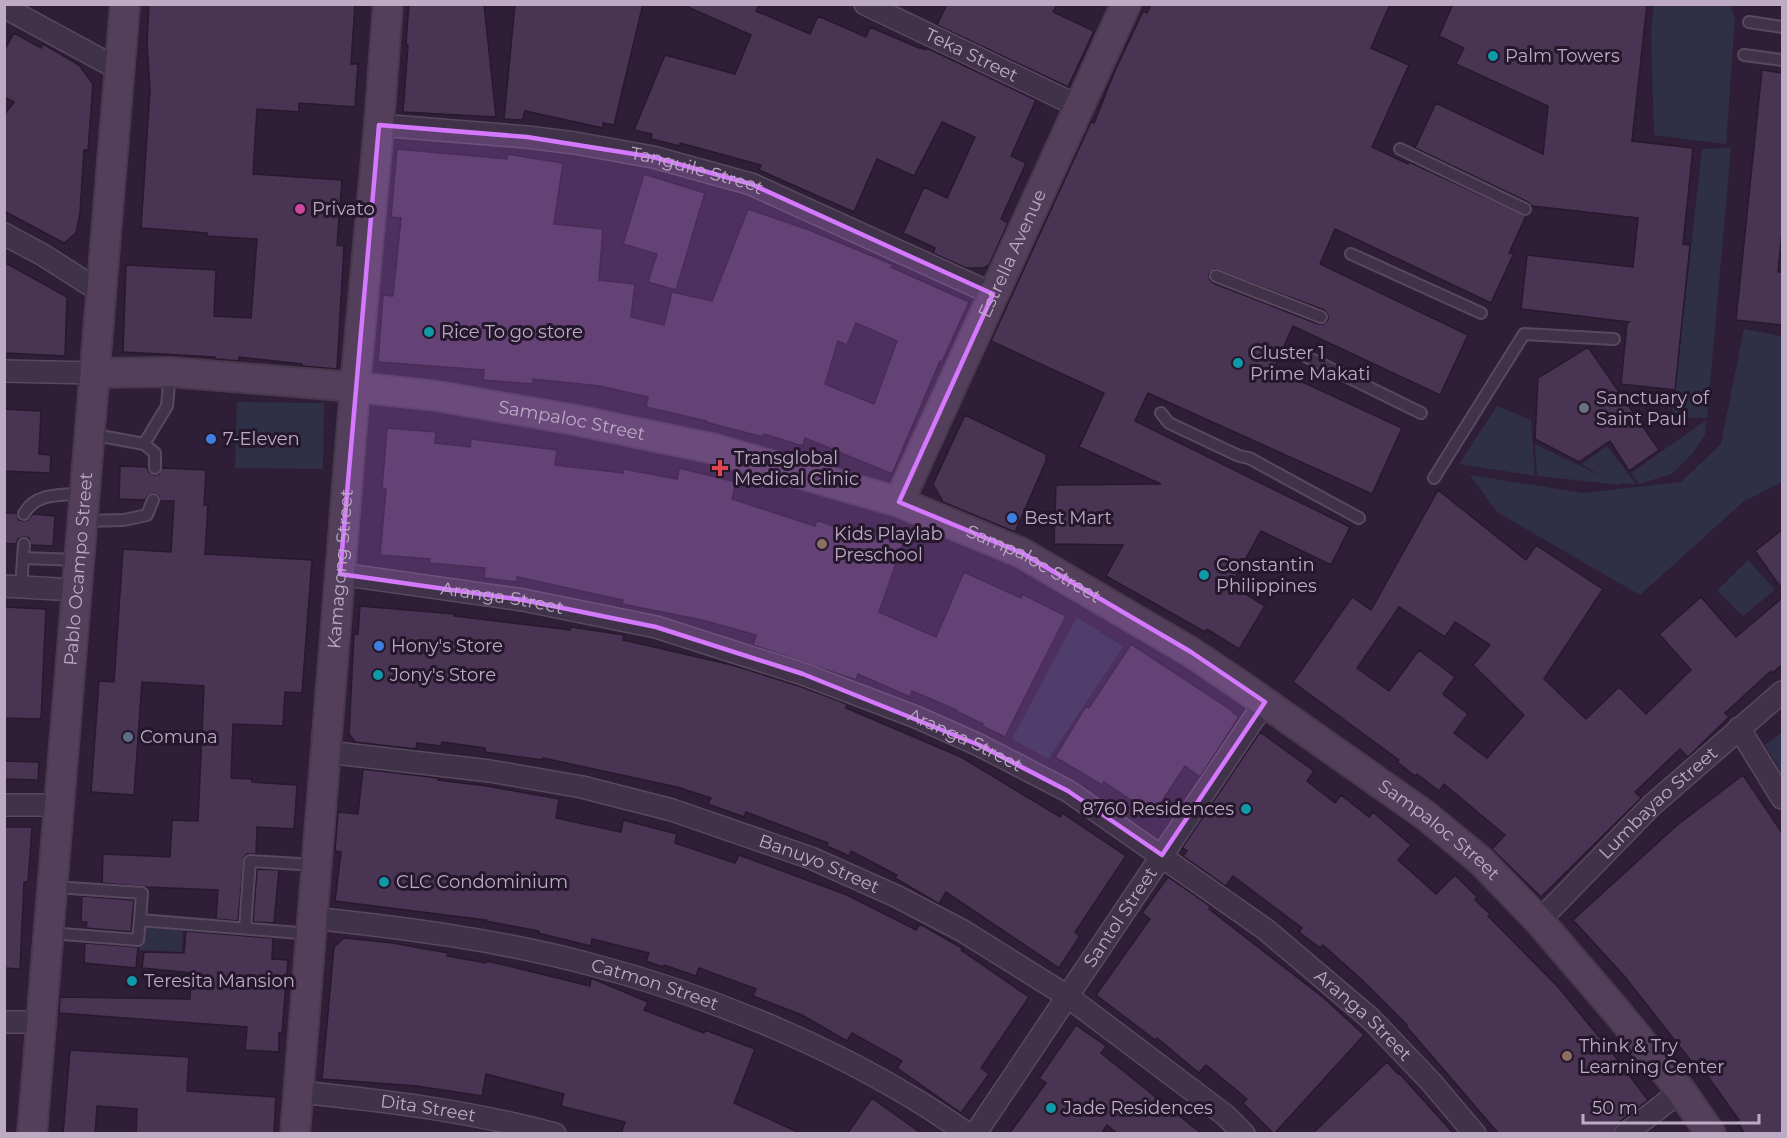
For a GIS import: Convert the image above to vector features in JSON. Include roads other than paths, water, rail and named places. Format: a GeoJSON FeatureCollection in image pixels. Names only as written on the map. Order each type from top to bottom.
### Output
{"type":"FeatureCollection","features":[{"type":"Feature","properties":{"kind":"street","name":"Pablo Ocampo Street"},"geometry":{"type":"LineString","coordinates":[[32,1134],[125,4]]}},
{"type":"Feature","properties":{"kind":"street","name":"Kamagong Street"},"geometry":{"type":"LineString","coordinates":[[295,1134],[388,4]]}},
{"type":"Feature","properties":{"kind":"street","name":"Teka Street"},"geometry":{"type":"LineString","coordinates":[[865,4],[1078,105]]}},
{"type":"Feature","properties":{"kind":"street","name":"Estrella Avenue"},"geometry":{"type":"LineString","coordinates":[[899,502],[1126,4]]}},
{"type":"Feature","properties":{"kind":"street"},"geometry":{"type":"LineString","coordinates":[[4,7],[120,70]]}},
{"type":"Feature","properties":{"kind":"street","name":"Tanguile Street"},"geometry":{"type":"LineString","coordinates":[[379,125],[527,137],[653,157],[751,184],[993,294]]}},
{"type":"Feature","properties":{"kind":"street"},"geometry":{"type":"LineString","coordinates":[[4,234],[43,255],[101,292]]}},
{"type":"Feature","properties":{"kind":"street"},"geometry":{"type":"LineString","coordinates":[[4,371],[94,372]]}},
{"type":"Feature","properties":{"kind":"street","name":"Sampaloc Street"},"geometry":{"type":"LineString","coordinates":[[94,372],[170,372],[355,387],[437,396],[518,410],[715,449],[899,502],[1022,553],[1191,652],[1425,815],[1481,861],[1539,921],[1618,1012],[1681,1091],[1711,1134]]}},
{"type":"Feature","properties":{"kind":"street","name":"Aranga Street"},"geometry":{"type":"LineString","coordinates":[[340,574],[523,600],[645,625],[793,670],[906,713],[979,745],[1068,791],[1265,929],[1371,1019],[1431,1082],[1476,1134]]}},
{"type":"Feature","properties":{"kind":"street"},"geometry":{"type":"LineString","coordinates":[[13,586],[76,590]]}},
{"type":"Feature","properties":{"kind":"street","name":"Lumbayao Street"},"geometry":{"type":"LineString","coordinates":[[1539,921],[1652,805],[1782,692]]}},
{"type":"Feature","properties":{"kind":"street","name":"Santol Street"},"geometry":{"type":"LineString","coordinates":[[975,1134],[1265,702]]}},
{"type":"Feature","properties":{"kind":"street"},"geometry":{"type":"LineString","coordinates":[[1739,728],[1782,798]]}},
{"type":"Feature","properties":{"kind":"street","name":"Banuyo Street"},"geometry":{"type":"LineString","coordinates":[[327,752],[490,771],[582,787],[672,810],[811,858],[898,897],[963,931],[1067,996],[1225,1115],[1244,1134]]}},
{"type":"Feature","properties":{"kind":"street"},"geometry":{"type":"LineString","coordinates":[[4,805],[58,805]]}},
{"type":"Feature","properties":{"kind":"street","name":"Catmon Street"},"geometry":{"type":"LineString","coordinates":[[312,926],[459,936],[590,964],[661,985],[747,1017],[834,1055],[910,1096],[968,1134]]}},
{"type":"Feature","properties":{"kind":"street"},"geometry":{"type":"LineString","coordinates":[[4,1022],[40,1022]]}},
{"type":"Feature","properties":{"kind":"street"},"geometry":{"type":"LineString","coordinates":[[1625,1134],[1681,1091]]}},
{"type":"Feature","properties":{"kind":"street","name":"Dita Street"},"geometry":{"type":"LineString","coordinates":[[299,1092],[418,1105],[503,1120],[555,1134]]}},
{"type":"Feature","properties":{"kind":"lane"},"geometry":{"type":"LineString","coordinates":[[1749,22],[1782,27]]}},
{"type":"Feature","properties":{"kind":"lane"},"geometry":{"type":"LineString","coordinates":[[1744,55],[1782,60]]}},
{"type":"Feature","properties":{"kind":"lane"},"geometry":{"type":"LineString","coordinates":[[1400,149],[1525,208]]}},
{"type":"Feature","properties":{"kind":"lane"},"geometry":{"type":"LineString","coordinates":[[1351,254],[1481,313]]}},
{"type":"Feature","properties":{"kind":"lane"},"geometry":{"type":"LineString","coordinates":[[1216,276],[1321,317]]}},
{"type":"Feature","properties":{"kind":"lane"},"geometry":{"type":"LineString","coordinates":[[1434,478],[1524,334],[1614,339]]}},
{"type":"Feature","properties":{"kind":"lane"},"geometry":{"type":"LineString","coordinates":[[1305,356],[1421,413]]}},
{"type":"Feature","properties":{"kind":"lane"},"geometry":{"type":"LineString","coordinates":[[144,444],[167,406],[170,372]]}},
{"type":"Feature","properties":{"kind":"lane"},"geometry":{"type":"LineString","coordinates":[[1161,413],[1169,423],[1239,456],[1249,458],[1359,518]]}},
{"type":"Feature","properties":{"kind":"lane"},"geometry":{"type":"LineString","coordinates":[[90,434],[144,444],[155,453],[155,468]]}},
{"type":"Feature","properties":{"kind":"lane"},"geometry":{"type":"LineString","coordinates":[[24,514],[28,507],[36,501],[50,495],[123,520],[147,515],[153,500]]}},
{"type":"Feature","properties":{"kind":"lane"},"geometry":{"type":"LineString","coordinates":[[13,586],[24,558],[24,544]]}},
{"type":"Feature","properties":{"kind":"lane"},"geometry":{"type":"LineString","coordinates":[[24,558],[79,560]]}},
{"type":"Feature","properties":{"kind":"lane"},"geometry":{"type":"LineString","coordinates":[[244,927],[250,861],[317,865]]}},
{"type":"Feature","properties":{"kind":"lane"},"geometry":{"type":"LineString","coordinates":[[48,933],[138,940],[142,893],[51,886]]}},
{"type":"Feature","properties":{"kind":"lane"},"geometry":{"type":"LineString","coordinates":[[140,920],[244,927],[312,926]]}},
{"type":"Feature","properties":{"kind":"place","name":"Palm Towers"},"geometry":{"type":"Point","coordinates":[1493,56]}},
{"type":"Feature","properties":{"kind":"place","name":"Privato"},"geometry":{"type":"Point","coordinates":[300,209]}},
{"type":"Feature","properties":{"kind":"place","name":"Rice To go store"},"geometry":{"type":"Point","coordinates":[429,332]}},
{"type":"Feature","properties":{"kind":"place","name":"Cluster 1 Prime Makati"},"geometry":{"type":"Point","coordinates":[1238,363]}},
{"type":"Feature","properties":{"kind":"place","name":"Sanctuary of Saint Paul"},"geometry":{"type":"Point","coordinates":[1584,408]}},
{"type":"Feature","properties":{"kind":"place","name":"7-Eleven"},"geometry":{"type":"Point","coordinates":[211,439]}},
{"type":"Feature","properties":{"kind":"place","name":"Transglobal Medical Clinic"},"geometry":{"type":"Point","coordinates":[720,468]}},
{"type":"Feature","properties":{"kind":"place","name":"Best Mart"},"geometry":{"type":"Point","coordinates":[1012,518]}},
{"type":"Feature","properties":{"kind":"place","name":"Kids Playlab Preschool"},"geometry":{"type":"Point","coordinates":[822,544]}},
{"type":"Feature","properties":{"kind":"place","name":"Constantin Philippines"},"geometry":{"type":"Point","coordinates":[1204,575]}},
{"type":"Feature","properties":{"kind":"place","name":"Hony's Store"},"geometry":{"type":"Point","coordinates":[379,646]}},
{"type":"Feature","properties":{"kind":"place","name":"Jony's Store"},"geometry":{"type":"Point","coordinates":[378,675]}},
{"type":"Feature","properties":{"kind":"place","name":"Comuna"},"geometry":{"type":"Point","coordinates":[128,737]}},
{"type":"Feature","properties":{"kind":"place","name":"8760 Residences"},"geometry":{"type":"Point","coordinates":[1246,809]}},
{"type":"Feature","properties":{"kind":"place","name":"CLC Condominium"},"geometry":{"type":"Point","coordinates":[384,882]}},
{"type":"Feature","properties":{"kind":"place","name":"Teresita Mansion"},"geometry":{"type":"Point","coordinates":[132,981]}},
{"type":"Feature","properties":{"kind":"place","name":"Think & Try Learning Center"},"geometry":{"type":"Point","coordinates":[1567,1056]}},
{"type":"Feature","properties":{"kind":"place","name":"Jade Residences"},"geometry":{"type":"Point","coordinates":[1051,1108]}}]}
